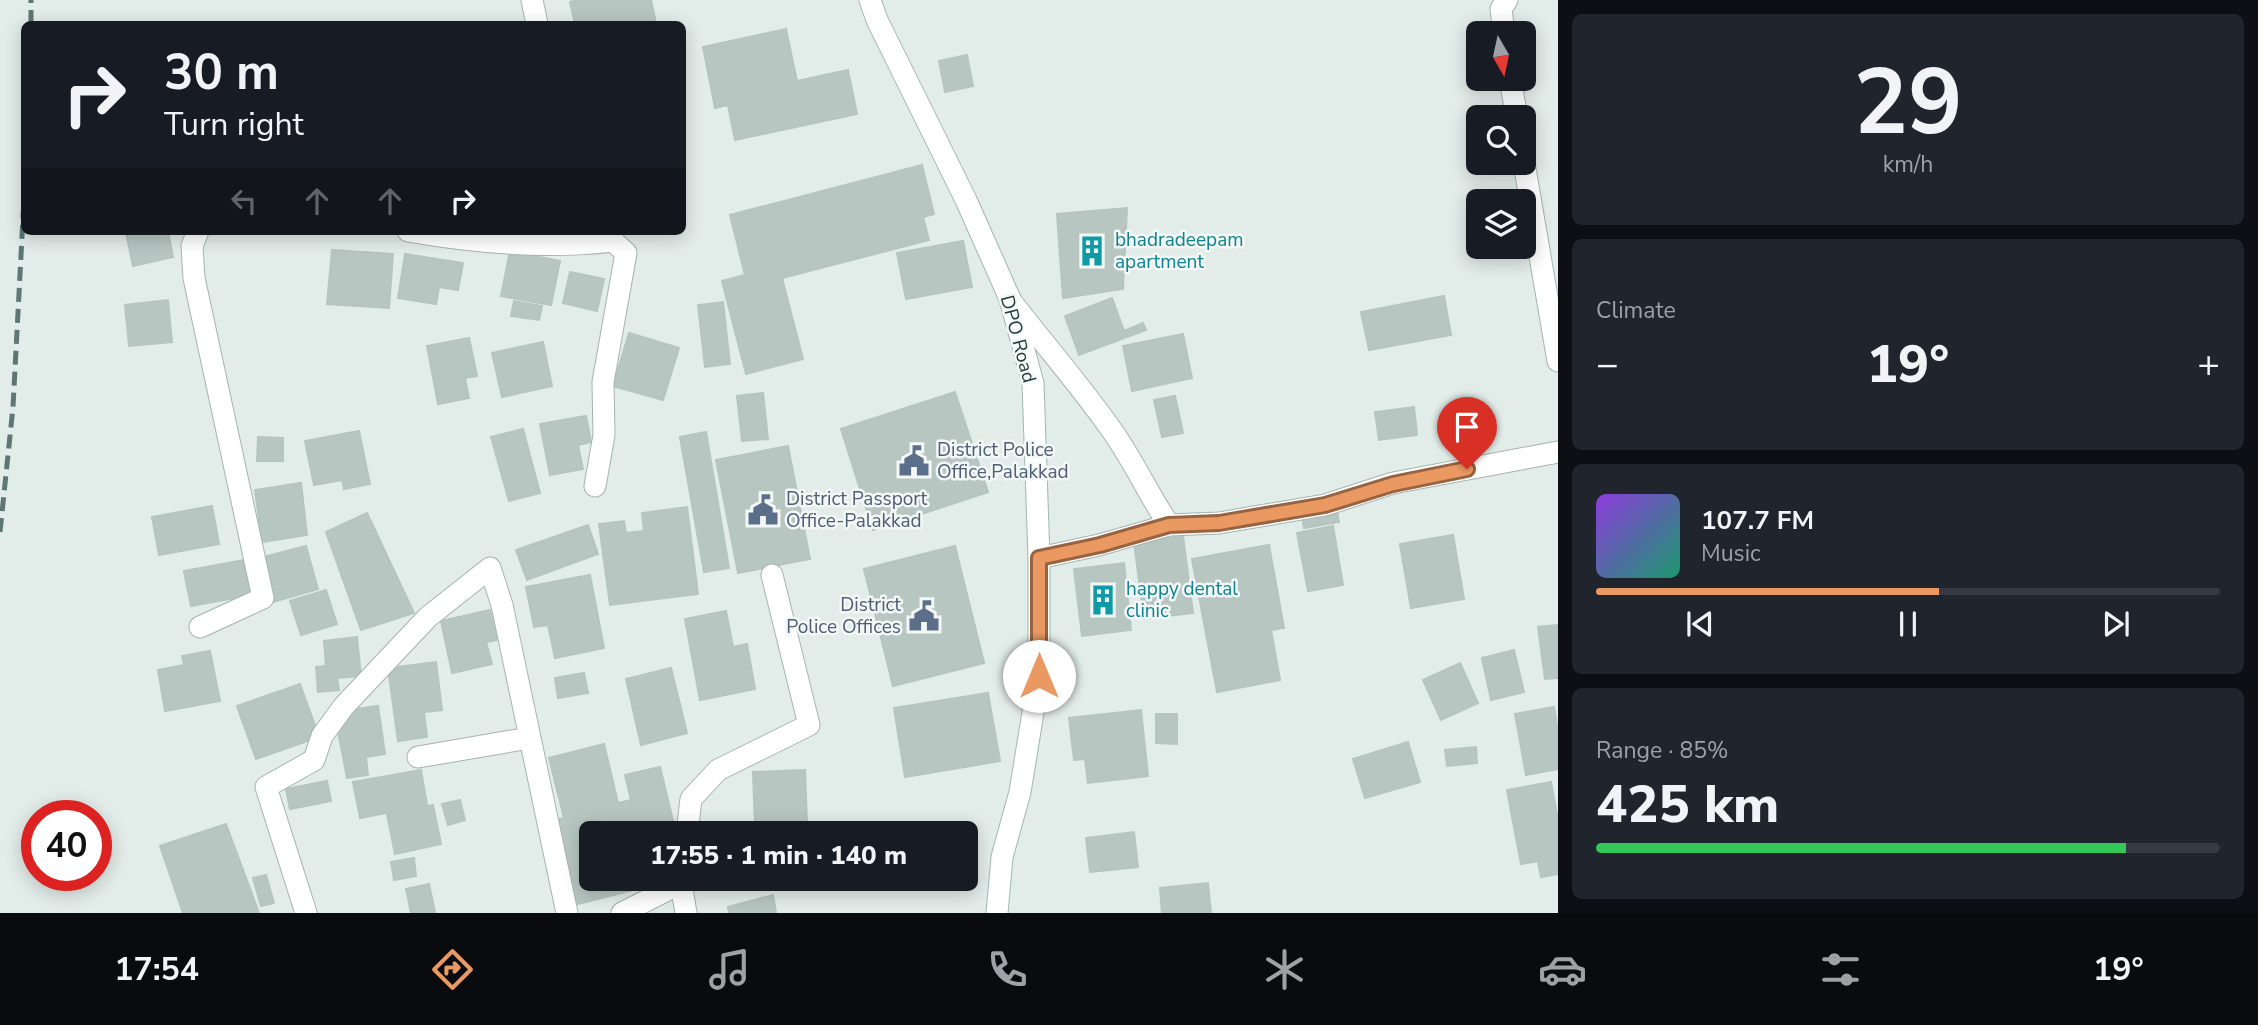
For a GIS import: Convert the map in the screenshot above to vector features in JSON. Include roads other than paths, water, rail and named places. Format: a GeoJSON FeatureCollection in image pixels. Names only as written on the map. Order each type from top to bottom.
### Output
{"type":"FeatureCollection","features":[{"type":"Feature","properties":{"kind":"street"},"geometry":{"type":"LineString","coordinates":[[532,0],[536,21]]}},
{"type":"Feature","properties":{"kind":"street","name":"DPO Road"},"geometry":{"type":"LineString","coordinates":[[870,0],[877,20],[1010,299],[1032,383],[1039,558],[1039,676],[1020,792],[1002,856],[997,913]]}},
{"type":"Feature","properties":{"kind":"street"},"geometry":{"type":"LineString","coordinates":[[1502,21],[1501,9],[1507,0]]}},
{"type":"Feature","properties":{"kind":"street"},"geometry":{"type":"LineString","coordinates":[[1526,175],[1558,361]]}},
{"type":"Feature","properties":{"kind":"street"},"geometry":{"type":"LineString","coordinates":[[196,235],[192,246],[194,278],[263,598],[200,627]]}},
{"type":"Feature","properties":{"kind":"street"},"geometry":{"type":"LineString","coordinates":[[433,235],[458,239],[613,241],[626,253],[603,382],[604,435],[595,486]]}},
{"type":"Feature","properties":{"kind":"street"},"geometry":{"type":"LineString","coordinates":[[1010,299],[1080,385],[1116,436],[1169,525]]}},
{"type":"Feature","properties":{"kind":"street"},"geometry":{"type":"LineString","coordinates":[[1039,558],[1100,545],[1169,525],[1219,523],[1325,505],[1393,484],[1558,452]]}},
{"type":"Feature","properties":{"kind":"street"},"geometry":{"type":"LineString","coordinates":[[306,913],[266,787],[314,760],[322,736],[344,706],[428,617],[490,568],[502,605],[567,913]]}},
{"type":"Feature","properties":{"kind":"street"},"geometry":{"type":"LineString","coordinates":[[688,821],[691,799],[718,769],[809,725],[772,575]]}},
{"type":"Feature","properties":{"kind":"street"},"geometry":{"type":"LineString","coordinates":[[418,758],[529,738]]}},
{"type":"Feature","properties":{"kind":"street"},"geometry":{"type":"LineString","coordinates":[[622,913],[663,891]]}},
{"type":"Feature","properties":{"kind":"street"},"geometry":{"type":"LineString","coordinates":[[683,891],[686,913]]}},
{"type":"Feature","properties":{"kind":"railway"},"geometry":{"type":"LineString","coordinates":[[31,0],[31,21]]}},
{"type":"Feature","properties":{"kind":"railway"},"geometry":{"type":"LineString","coordinates":[[0,532],[13,407],[22,235]]}},
{"type":"Feature","properties":{"kind":"place","name":"bhadradeepam apartment"},"geometry":{"type":"Point","coordinates":[1092,251]}},
{"type":"Feature","properties":{"kind":"place","name":"District Police Office,Palakkad"},"geometry":{"type":"Point","coordinates":[914,461]}},
{"type":"Feature","properties":{"kind":"place","name":"District Passport Office-Palakkad"},"geometry":{"type":"Point","coordinates":[763,510]}},
{"type":"Feature","properties":{"kind":"place","name":"happy dental clinic"},"geometry":{"type":"Point","coordinates":[1103,600]}},
{"type":"Feature","properties":{"kind":"place","name":"District Police Offices"},"geometry":{"type":"Point","coordinates":[924,616]}}]}
